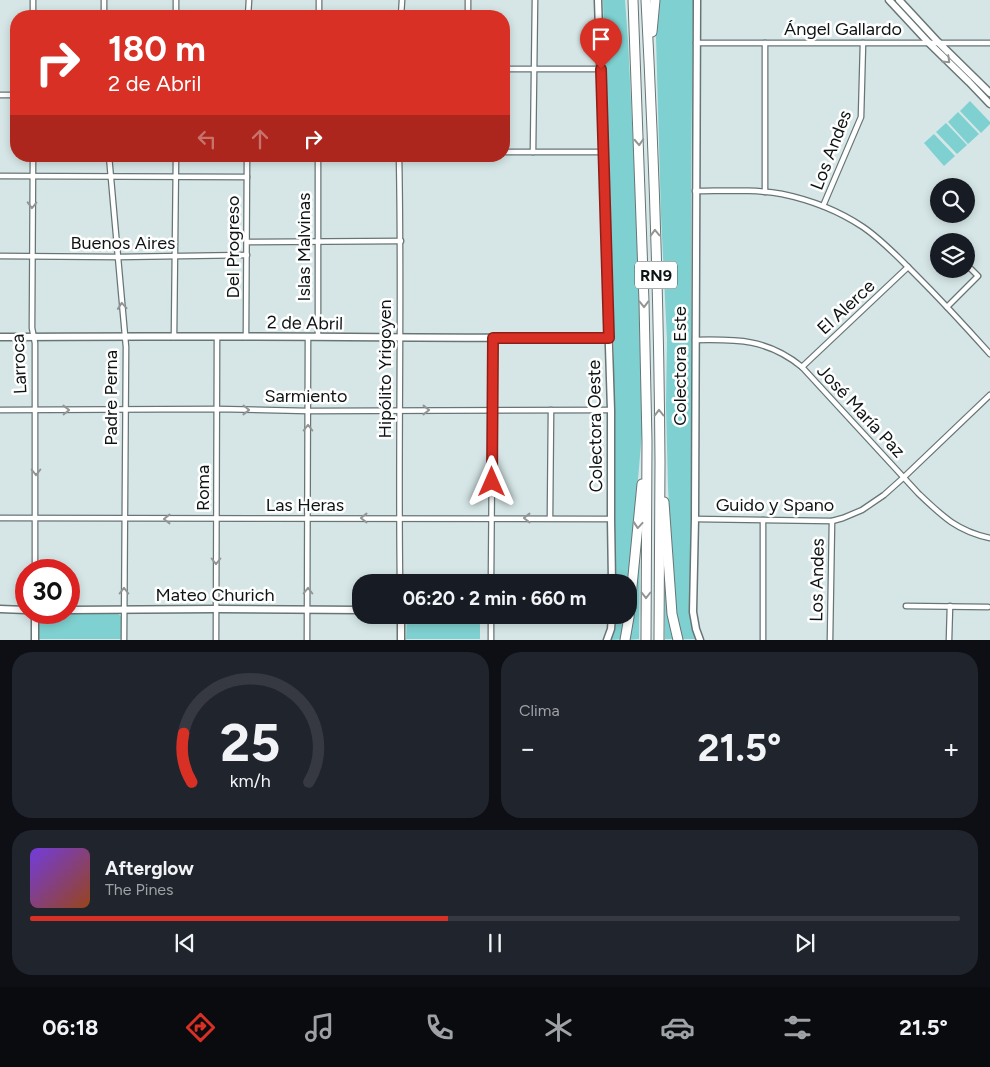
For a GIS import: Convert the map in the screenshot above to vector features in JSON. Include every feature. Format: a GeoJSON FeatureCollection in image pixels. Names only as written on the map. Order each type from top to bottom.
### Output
{"type":"FeatureCollection","features":[{"type":"Feature","properties":{"kind":"highway"},"geometry":{"type":"LineString","coordinates":[[627,0],[636,93]]}},
{"type":"Feature","properties":{"kind":"highway","name":"RN9"},"geometry":{"type":"LineString","coordinates":[[634,0],[643,245],[647,442],[646,640]]}},
{"type":"Feature","properties":{"kind":"highway","name":"RN9"},"geometry":{"type":"LineString","coordinates":[[646,0],[658,330],[660,462],[659,640]]}},
{"type":"Feature","properties":{"kind":"highway"},"geometry":{"type":"LineString","coordinates":[[650,87],[655,0]]}},
{"type":"Feature","properties":{"kind":"highway"},"geometry":{"type":"LineString","coordinates":[[625,640],[629,618],[647,442]]}},
{"type":"Feature","properties":{"kind":"highway"},"geometry":{"type":"LineString","coordinates":[[660,462],[666,516],[672,614],[678,640]]}},
{"type":"Feature","properties":{"kind":"street"},"geometry":{"type":"LineString","coordinates":[[533,152],[534,0]]}},
{"type":"Feature","properties":{"kind":"street","name":"Colectora Oeste"},"geometry":{"type":"LineString","coordinates":[[598,0],[611,410],[612,574]]}},
{"type":"Feature","properties":{"kind":"street","name":"Colectora Este"},"geometry":{"type":"LineString","coordinates":[[696,0],[695,519],[693,612],[700,640]]}},
{"type":"Feature","properties":{"kind":"street"},"geometry":{"type":"LineString","coordinates":[[889,0],[990,104]]}},
{"type":"Feature","properties":{"kind":"street"},"geometry":{"type":"LineString","coordinates":[[899,0],[938,42],[990,92]]}},
{"type":"Feature","properties":{"kind":"street"},"geometry":{"type":"LineString","coordinates":[[765,42],[765,192]]}},
{"type":"Feature","properties":{"kind":"street","name":"Ángel Gallardo"},"geometry":{"type":"LineString","coordinates":[[696,43],[990,43]]}},
{"type":"Feature","properties":{"kind":"street","name":"Los Andes"},"geometry":{"type":"LineString","coordinates":[[823,206],[861,116],[863,43]]}},
{"type":"Feature","properties":{"kind":"street"},"geometry":{"type":"LineString","coordinates":[[510,69],[601,69]]}},
{"type":"Feature","properties":{"kind":"street"},"geometry":{"type":"LineString","coordinates":[[510,152],[604,152]]}},
{"type":"Feature","properties":{"kind":"street","name":"Larroca"},"geometry":{"type":"LineString","coordinates":[[32,162],[32,328],[35,343],[36,411],[35,559]]}},
{"type":"Feature","properties":{"kind":"street","name":"Padre Perna"},"geometry":{"type":"LineString","coordinates":[[110,162],[126,347],[124,640]]}},
{"type":"Feature","properties":{"kind":"street"},"geometry":{"type":"LineString","coordinates":[[174,337],[176,162]]}},
{"type":"Feature","properties":{"kind":"street","name":"Del Progreso"},"geometry":{"type":"LineString","coordinates":[[246,337],[247,162]]}},
{"type":"Feature","properties":{"kind":"street","name":"Islas Malvinas"},"geometry":{"type":"LineString","coordinates":[[318,162],[318,338]]}},
{"type":"Feature","properties":{"kind":"street","name":"Hipólito Yrigoyen"},"geometry":{"type":"LineString","coordinates":[[399,162],[401,241],[400,574]]}},
{"type":"Feature","properties":{"kind":"street"},"geometry":{"type":"LineString","coordinates":[[0,176],[247,177]]}},
{"type":"Feature","properties":{"kind":"street"},"geometry":{"type":"LineString","coordinates":[[695,191],[765,192],[795,197],[823,206],[862,227],[894,253],[990,354]]}},
{"type":"Feature","properties":{"kind":"street"},"geometry":{"type":"LineString","coordinates":[[248,242],[401,241]]}},
{"type":"Feature","properties":{"kind":"street","name":"Buenos Aires"},"geometry":{"type":"LineString","coordinates":[[0,256],[175,257],[247,255]]}},
{"type":"Feature","properties":{"kind":"street","name":"El Alerce"},"geometry":{"type":"LineString","coordinates":[[802,367],[908,267]]}},
{"type":"Feature","properties":{"kind":"street"},"geometry":{"type":"LineString","coordinates":[[947,307],[978,276],[975,273]]}},
{"type":"Feature","properties":{"kind":"street","name":"2 de Abril"},"geometry":{"type":"LineString","coordinates":[[0,337],[609,338]]}},
{"type":"Feature","properties":{"kind":"street","name":"Roma"},"geometry":{"type":"LineString","coordinates":[[216,640],[217,337]]}},
{"type":"Feature","properties":{"kind":"street"},"geometry":{"type":"LineString","coordinates":[[307,640],[308,338]]}},
{"type":"Feature","properties":{"kind":"street"},"geometry":{"type":"LineString","coordinates":[[491,574],[493,338]]}},
{"type":"Feature","properties":{"kind":"street","name":"José María Paz"},"geometry":{"type":"LineString","coordinates":[[694,340],[729,340],[760,344],[784,355],[802,367],[903,478],[938,512],[972,534],[990,538]]}},
{"type":"Feature","properties":{"kind":"street","name":"Guido y Spano"},"geometry":{"type":"LineString","coordinates":[[695,519],[832,520],[843,518],[862,510],[884,495],[990,395]]}},
{"type":"Feature","properties":{"kind":"street","name":"Sarmiento"},"geometry":{"type":"LineString","coordinates":[[0,410],[611,410]]}},
{"type":"Feature","properties":{"kind":"street"},"geometry":{"type":"LineString","coordinates":[[550,518],[551,410]]}},
{"type":"Feature","properties":{"kind":"street","name":"Las Heras"},"geometry":{"type":"LineString","coordinates":[[0,518],[611,519]]}},
{"type":"Feature","properties":{"kind":"street"},"geometry":{"type":"LineString","coordinates":[[763,520],[763,640]]}},
{"type":"Feature","properties":{"kind":"street","name":"Los Andes"},"geometry":{"type":"LineString","coordinates":[[830,640],[832,520]]}},
{"type":"Feature","properties":{"kind":"street"},"geometry":{"type":"LineString","coordinates":[[906,606],[988,606]]}},
{"type":"Feature","properties":{"kind":"street"},"geometry":{"type":"LineString","coordinates":[[949,640],[950,606]]}},
{"type":"Feature","properties":{"kind":"street"},"geometry":{"type":"LineString","coordinates":[[0,609],[15,610]]}},
{"type":"Feature","properties":{"kind":"street","name":"Mateo Churich"},"geometry":{"type":"LineString","coordinates":[[80,610],[352,610]]}},
{"type":"Feature","properties":{"kind":"street"},"geometry":{"type":"LineString","coordinates":[[35,624],[35,640]]}},
{"type":"Feature","properties":{"kind":"street"},"geometry":{"type":"LineString","coordinates":[[401,624],[401,640]]}},
{"type":"Feature","properties":{"kind":"street"},"geometry":{"type":"LineString","coordinates":[[491,624],[491,640]]}},
{"type":"Feature","properties":{"kind":"street"},"geometry":{"type":"LineString","coordinates":[[608,640],[611,624]]}},
{"type":"Feature","properties":{"kind":"shaded area"},"geometry":{"type":"Polygon","coordinates":[[[603,0],[625,0],[637,224],[642,433],[630,574],[615,574],[613,276],[607,155],[603,0]]]}},
{"type":"Feature","properties":{"kind":"shaded area"},"geometry":{"type":"Polygon","coordinates":[[[658,0],[693,0],[691,623],[696,639],[683,639],[676,615],[673,585],[668,487],[667,340],[656,37],[658,0]]]}},
{"type":"Feature","properties":{"kind":"shaded area"},"geometry":{"type":"Polygon","coordinates":[[[970,101],[990,122],[981,133],[960,111],[970,101]]]}},
{"type":"Feature","properties":{"kind":"shaded area"},"geometry":{"type":"Polygon","coordinates":[[[958,112],[979,134],[968,144],[948,122],[958,112]]]}},
{"type":"Feature","properties":{"kind":"shaded area"},"geometry":{"type":"Polygon","coordinates":[[[946,123],[967,145],[957,154],[936,132],[946,123]]]}},
{"type":"Feature","properties":{"kind":"shaded area"},"geometry":{"type":"Polygon","coordinates":[[[934,134],[955,156],[944,166],[924,143],[934,134]]]}},
{"type":"Feature","properties":{"kind":"shaded area"},"geometry":{"type":"Polygon","coordinates":[[[640,536],[639,639],[628,640],[630,624],[637,624],[636,574],[640,536]]]}},
{"type":"Feature","properties":{"kind":"shaded area"},"geometry":{"type":"Polygon","coordinates":[[[665,557],[676,639],[665,639],[665,557]]]}},
{"type":"Feature","properties":{"kind":"shaded area"},"geometry":{"type":"Polygon","coordinates":[[[80,613],[117,613],[121,616],[121,639],[39,639],[39,624],[80,624],[80,613]]]}},
{"type":"Feature","properties":{"kind":"shaded area"},"geometry":{"type":"Polygon","coordinates":[[[407,624],[480,624],[480,639],[406,639],[407,624]]]}},
{"type":"Feature","properties":{"kind":"shaded area"},"geometry":{"type":"Polygon","coordinates":[[[615,624],[626,624],[623,639],[611,640],[615,624]]]}},
{"type":"Feature","properties":{"kind":"route"},"geometry":{"type":"LineString","coordinates":[[492,482],[493,338],[609,338],[601,69]]}}]}
